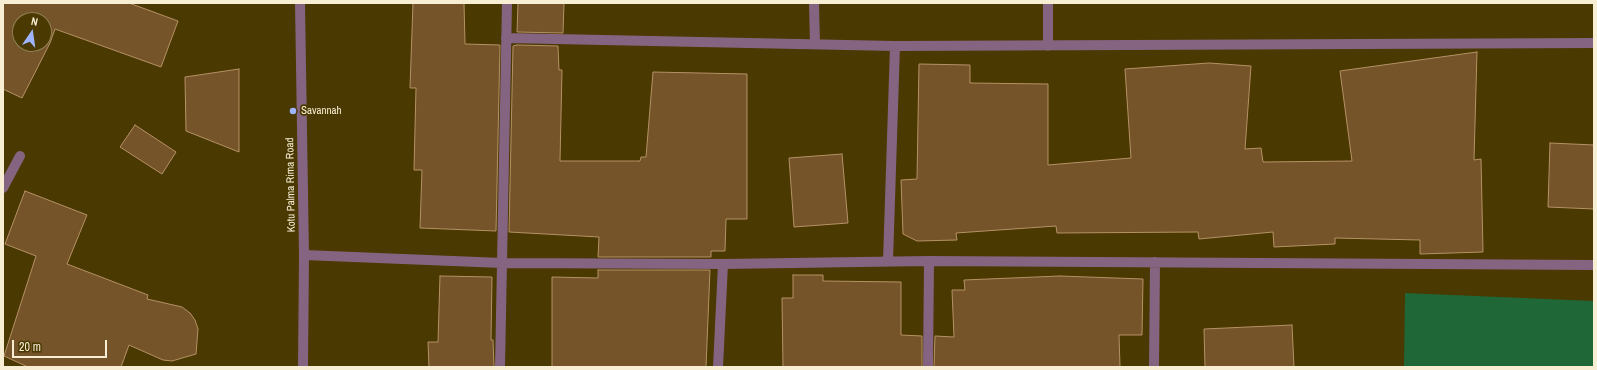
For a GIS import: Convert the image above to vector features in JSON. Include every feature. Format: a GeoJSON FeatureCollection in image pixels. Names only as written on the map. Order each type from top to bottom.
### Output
{"type":"FeatureCollection","features":[{"type":"Feature","properties":{"kind":"street","name":"Kotu Palma Rima Road"},"geometry":{"type":"LineString","coordinates":[[300,3],[304,255],[303,367]]}},
{"type":"Feature","properties":{"kind":"street"},"geometry":{"type":"LineString","coordinates":[[500,367],[507,3]]}},
{"type":"Feature","properties":{"kind":"street"},"geometry":{"type":"LineString","coordinates":[[814,3],[815,44]]}},
{"type":"Feature","properties":{"kind":"street"},"geometry":{"type":"LineString","coordinates":[[1048,3],[1048,46]]}},
{"type":"Feature","properties":{"kind":"street"},"geometry":{"type":"LineString","coordinates":[[506,38],[895,46],[1594,43]]}},
{"type":"Feature","properties":{"kind":"street"},"geometry":{"type":"LineString","coordinates":[[888,261],[895,46]]}},
{"type":"Feature","properties":{"kind":"street"},"geometry":{"type":"LineString","coordinates":[[3,188],[20,156]]}},
{"type":"Feature","properties":{"kind":"street"},"geometry":{"type":"LineString","coordinates":[[304,255],[502,263],[722,264],[929,261],[1594,265]]}},
{"type":"Feature","properties":{"kind":"street"},"geometry":{"type":"LineString","coordinates":[[928,367],[929,261]]}},
{"type":"Feature","properties":{"kind":"street"},"geometry":{"type":"LineString","coordinates":[[1154,367],[1155,262]]}},
{"type":"Feature","properties":{"kind":"street"},"geometry":{"type":"LineString","coordinates":[[718,367],[722,264]]}},
{"type":"Feature","properties":{"kind":"green space"},"geometry":{"type":"Polygon","coordinates":[[[1405,293],[1594,301],[1594,367],[1404,367],[1405,293]]]}},
{"type":"Feature","properties":{"kind":"building"},"geometry":{"type":"Polygon","coordinates":[[[3,3],[129,3],[178,21],[161,67],[55,29],[52,37],[52,12],[12,12],[12,52],[45,52],[22,98],[3,89],[3,3]]]}},
{"type":"Feature","properties":{"kind":"building"},"geometry":{"type":"Polygon","coordinates":[[[413,3],[464,3],[465,44],[500,45],[496,231],[420,228],[422,170],[414,170],[416,88],[410,88],[413,3]]]}},
{"type":"Feature","properties":{"kind":"building"},"geometry":{"type":"Polygon","coordinates":[[[518,3],[564,3],[563,33],[517,32],[518,3]]]}},
{"type":"Feature","properties":{"kind":"building"},"geometry":{"type":"Polygon","coordinates":[[[513,46],[558,46],[559,70],[562,70],[560,161],[640,161],[641,157],[646,157],[653,72],[747,74],[747,219],[726,219],[725,251],[711,251],[711,257],[598,257],[599,237],[509,232],[513,46]]]}},
{"type":"Feature","properties":{"kind":"building"},"geometry":{"type":"Polygon","coordinates":[[[1477,52],[1474,160],[1481,159],[1483,252],[1420,254],[1420,240],[1335,238],[1335,244],[1274,247],[1273,232],[1199,239],[1198,232],[1057,233],[1056,226],[956,233],[957,240],[917,241],[903,234],[901,180],[917,179],[919,64],[970,65],[970,83],[1048,84],[1048,165],[1131,158],[1125,69],[1209,63],[1251,66],[1245,149],[1261,148],[1263,162],[1352,161],[1340,71],[1477,52]]]}},
{"type":"Feature","properties":{"kind":"building"},"geometry":{"type":"Polygon","coordinates":[[[239,69],[239,152],[186,131],[185,77],[239,69]]]}},
{"type":"Feature","properties":{"kind":"building"},"geometry":{"type":"Polygon","coordinates":[[[135,125],[176,152],[162,174],[120,147],[135,125]]]}},
{"type":"Feature","properties":{"kind":"building"},"geometry":{"type":"Polygon","coordinates":[[[1550,143],[1594,145],[1594,209],[1548,207],[1550,143]]]}},
{"type":"Feature","properties":{"kind":"building"},"geometry":{"type":"Polygon","coordinates":[[[842,154],[848,223],[794,227],[789,158],[842,154]]]}},
{"type":"Feature","properties":{"kind":"building"},"geometry":{"type":"Polygon","coordinates":[[[25,191],[87,215],[67,264],[148,295],[147,299],[182,307],[190,313],[195,320],[198,329],[196,354],[172,361],[163,360],[129,345],[121,367],[28,367],[4,356],[36,256],[5,244],[25,191]]]}},
{"type":"Feature","properties":{"kind":"building"},"geometry":{"type":"Polygon","coordinates":[[[598,270],[710,270],[706,367],[552,367],[552,277],[598,278],[598,270]]]}},
{"type":"Feature","properties":{"kind":"building"},"geometry":{"type":"Polygon","coordinates":[[[793,275],[823,275],[823,281],[901,282],[901,335],[922,336],[922,367],[783,367],[782,298],[793,298],[793,275]]]}},
{"type":"Feature","properties":{"kind":"building"},"geometry":{"type":"Polygon","coordinates":[[[440,276],[492,277],[491,340],[493,340],[494,367],[429,367],[428,342],[438,342],[440,276]]]}},
{"type":"Feature","properties":{"kind":"building"},"geometry":{"type":"Polygon","coordinates":[[[1060,276],[1143,279],[1142,335],[1119,335],[1120,367],[934,367],[935,336],[954,337],[952,290],[965,290],[964,280],[1060,276]]]}},
{"type":"Feature","properties":{"kind":"building"},"geometry":{"type":"Polygon","coordinates":[[[1292,325],[1294,367],[1205,367],[1204,329],[1292,325]]]}},
{"type":"Feature","properties":{"kind":"place","name":"Savannah"},"geometry":{"type":"Point","coordinates":[293,111]}}]}
